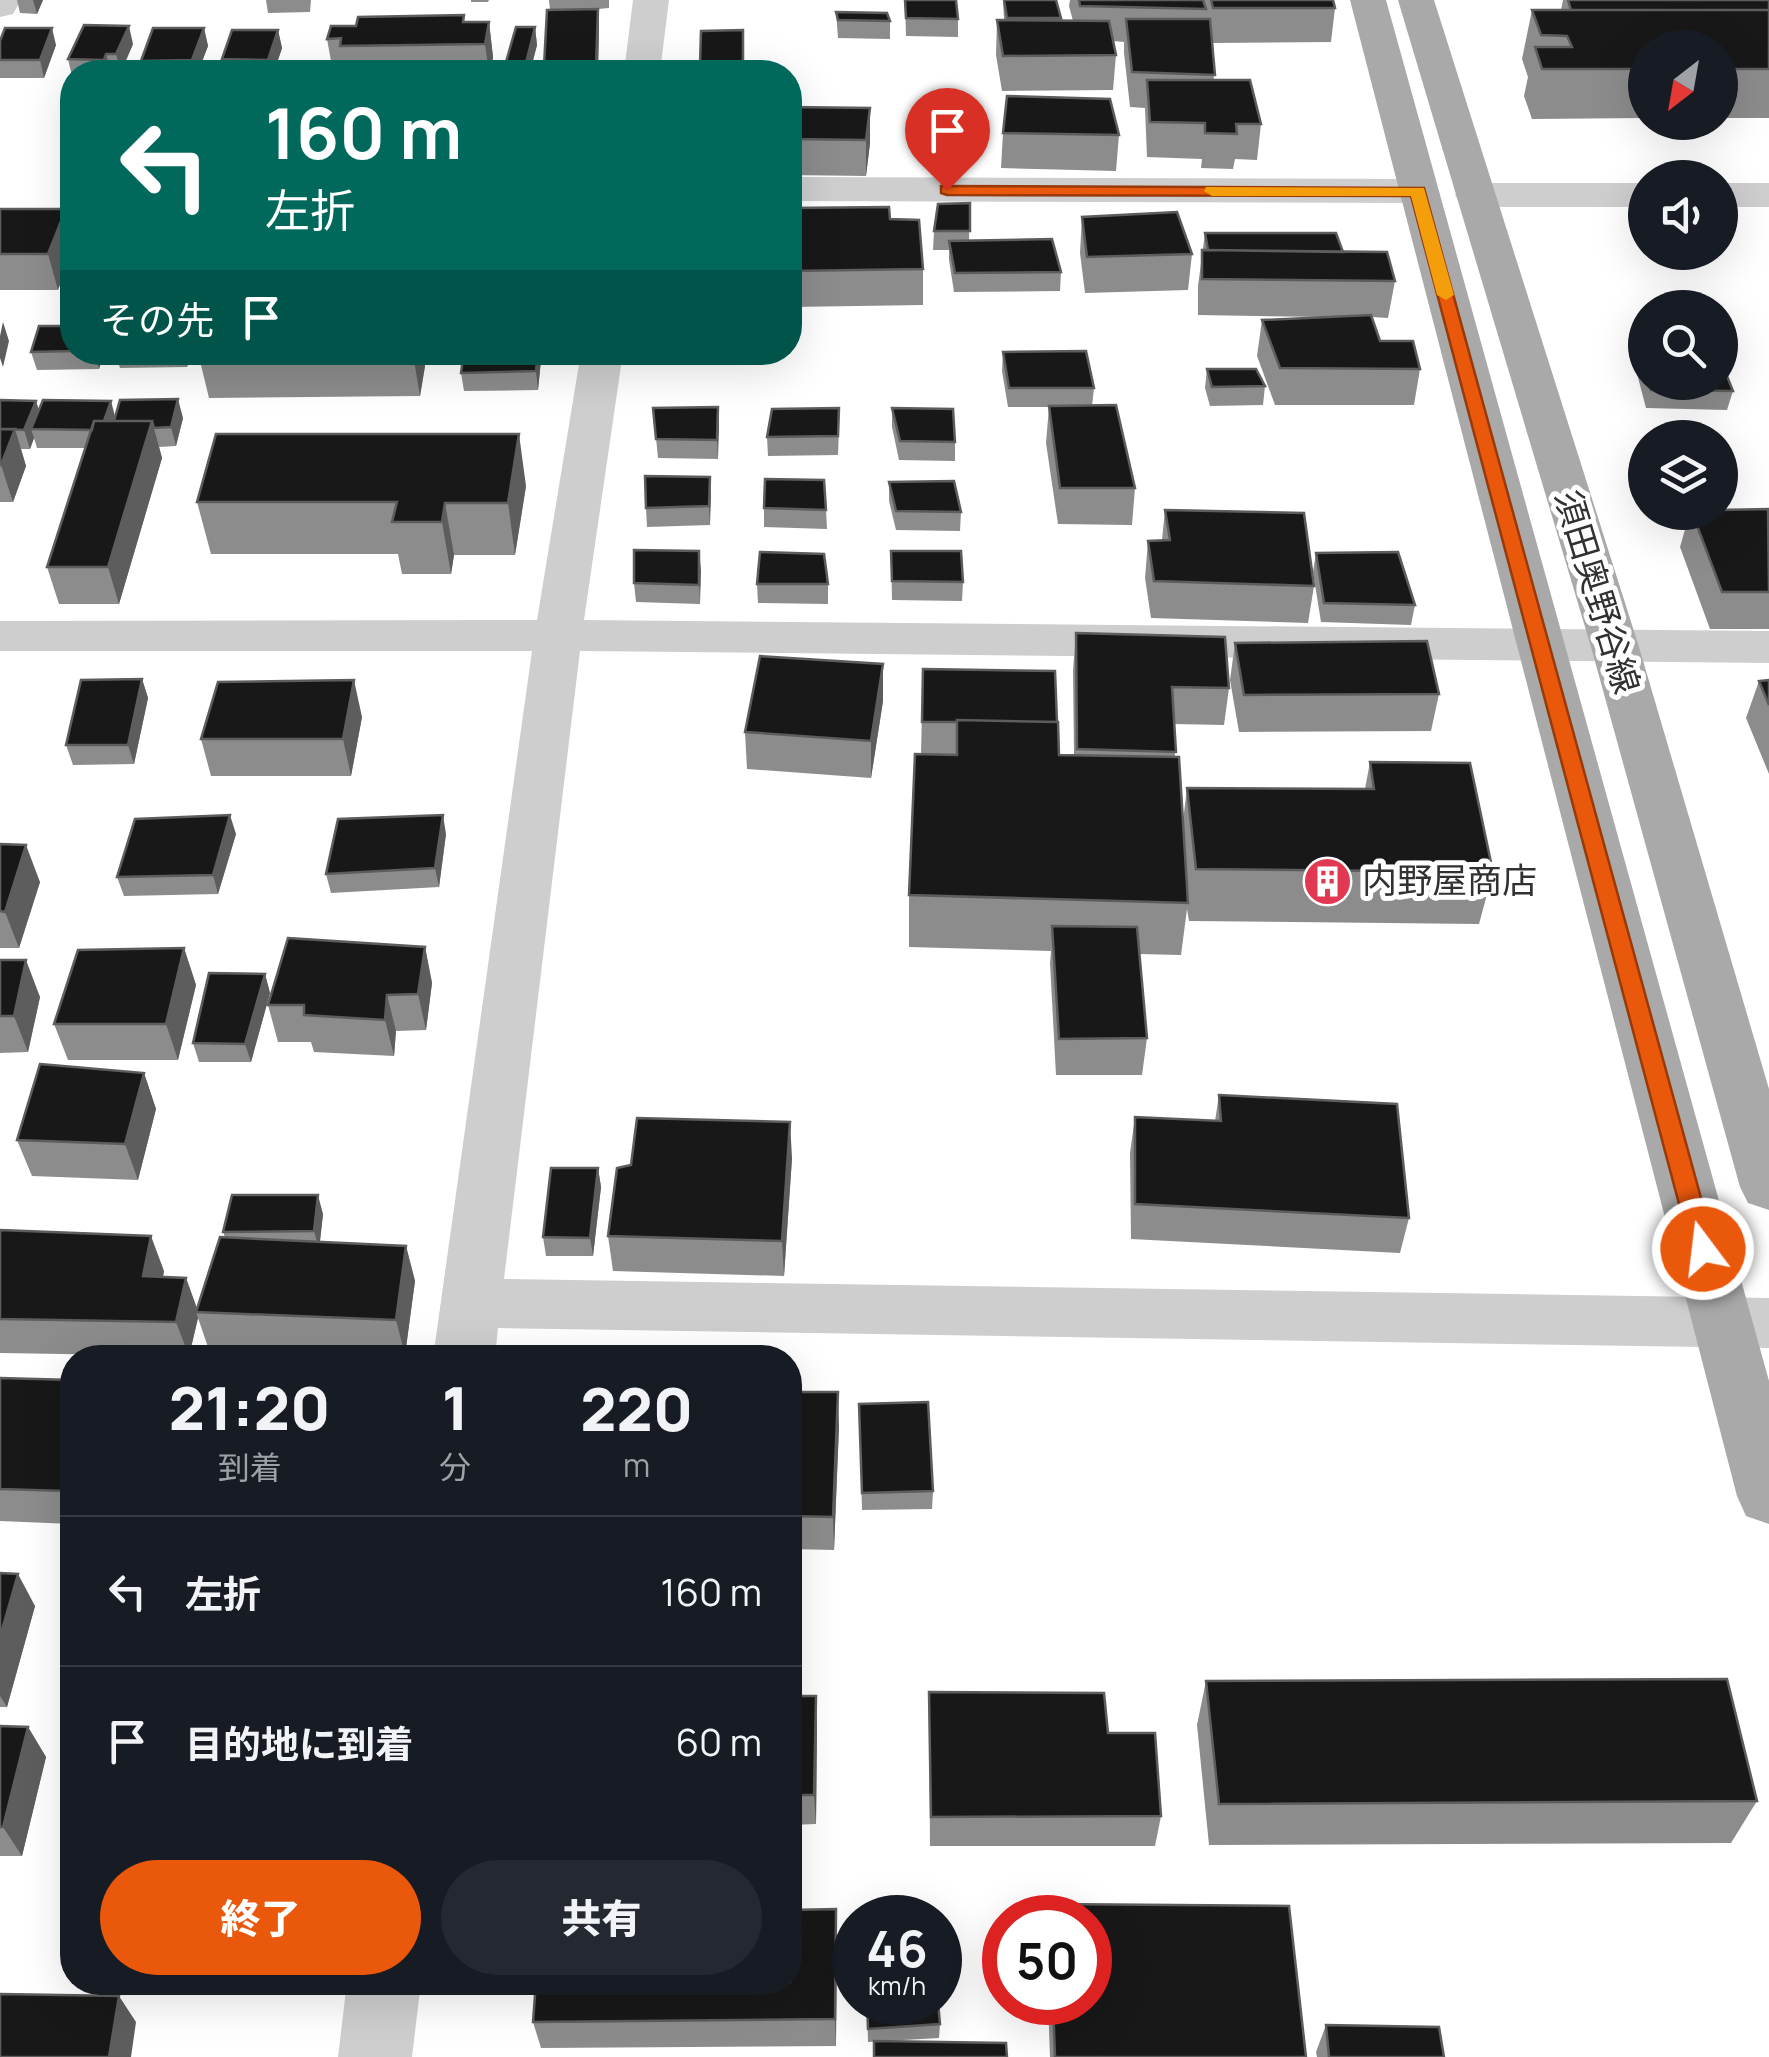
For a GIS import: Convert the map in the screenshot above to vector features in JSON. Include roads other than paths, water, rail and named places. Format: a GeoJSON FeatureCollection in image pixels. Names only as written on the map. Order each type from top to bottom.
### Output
{"type":"FeatureCollection","features":[{"type":"Feature","properties":{"kind":"main road","name":"須田奥野谷線"},"geometry":{"type":"LineString","coordinates":[[1368,0],[1540,646],[1746,1324],[1769,1496]]}},
{"type":"Feature","properties":{"kind":"main road","name":"須田奥野谷線"},"geometry":{"type":"LineString","coordinates":[[1416,0],[1614,647],[1769,1186]]}},
{"type":"Feature","properties":{"kind":"street"},"geometry":{"type":"LineString","coordinates":[[644,60],[651,0]]}},
{"type":"Feature","properties":{"kind":"street"},"geometry":{"type":"LineString","coordinates":[[802,189],[1418,191]]}},
{"type":"Feature","properties":{"kind":"street"},"geometry":{"type":"LineString","coordinates":[[1475,194],[1628,195]]}},
{"type":"Feature","properties":{"kind":"street"},"geometry":{"type":"LineString","coordinates":[[1738,195],[1769,195]]}},
{"type":"Feature","properties":{"kind":"street"},"geometry":{"type":"LineString","coordinates":[[600,365],[558,635],[467,1330],[1746,1324]]}},
{"type":"Feature","properties":{"kind":"street"},"geometry":{"type":"LineString","coordinates":[[0,636],[558,635],[1769,647]]}},
{"type":"Feature","properties":{"kind":"street"},"geometry":{"type":"LineString","coordinates":[[374,2057],[382,1995]]}},
{"type":"Feature","properties":{"kind":"place","name":"内野屋商店"},"geometry":{"type":"Point","coordinates":[1327,881]}}]}
